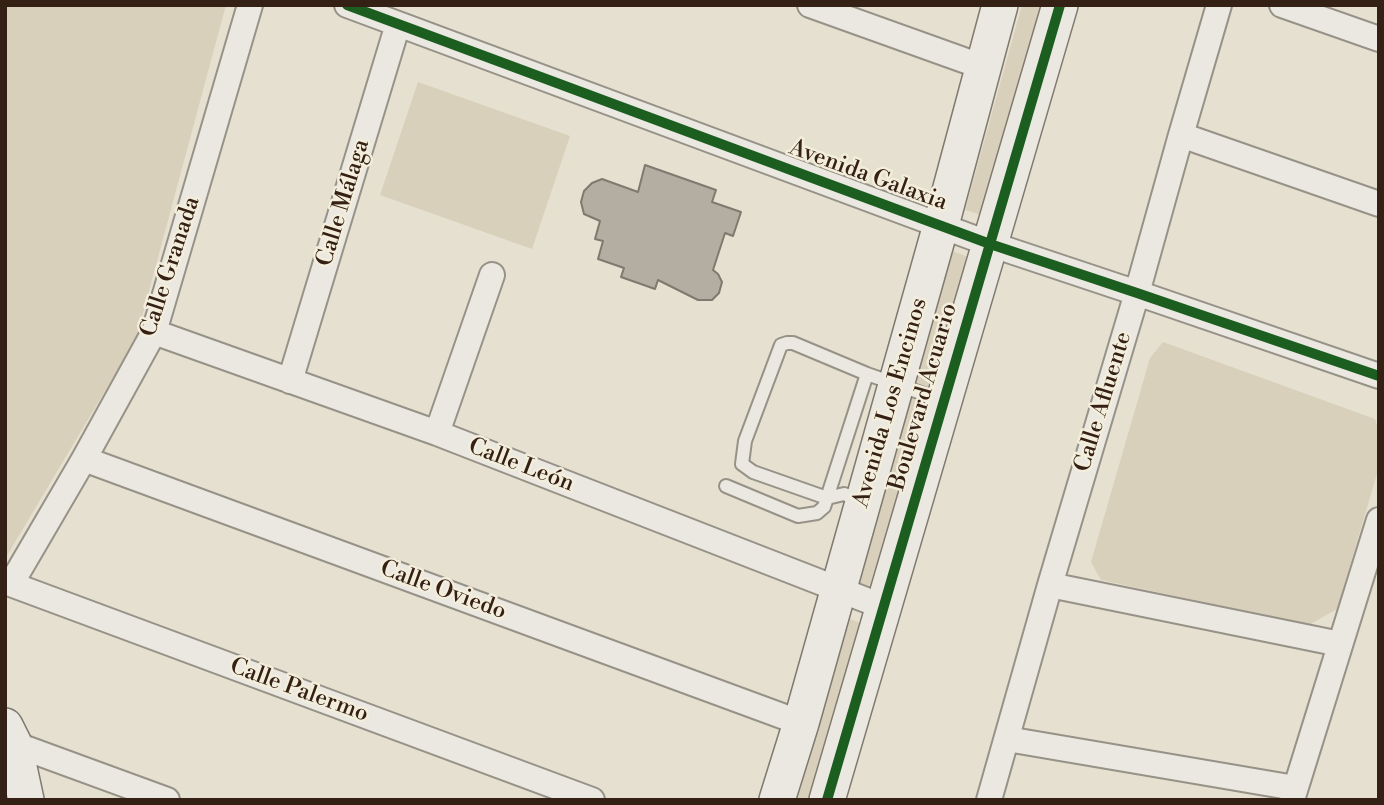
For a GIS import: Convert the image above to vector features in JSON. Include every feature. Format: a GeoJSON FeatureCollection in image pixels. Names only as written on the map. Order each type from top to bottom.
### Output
{"type":"FeatureCollection","features":[{"type":"Feature","properties":{"kind":"street","name":"Calle Granada"},"geometry":{"type":"LineString","coordinates":[[8,583],[85,459],[154,332],[250,5]]}},
{"type":"Feature","properties":{"kind":"street"},"geometry":{"type":"LineString","coordinates":[[810,5],[983,67]]}},
{"type":"Feature","properties":{"kind":"street","name":"Avenida Los Encinos"},"geometry":{"type":"LineString","coordinates":[[777,800],[863,501],[882,379],[941,225],[1000,5]]}},
{"type":"Feature","properties":{"kind":"street","name":"Boulevard Acuario"},"geometry":{"type":"LineString","coordinates":[[827,800],[1060,5]]}},
{"type":"Feature","properties":{"kind":"street","name":"Calle Afluente"},"geometry":{"type":"LineString","coordinates":[[989,800],[1219,5]]}},
{"type":"Feature","properties":{"kind":"street"},"geometry":{"type":"LineString","coordinates":[[1282,5],[1379,39]]}},
{"type":"Feature","properties":{"kind":"street","name":"Avenida Galaxia"},"geometry":{"type":"LineString","coordinates":[[362,8],[398,24],[990,244],[1379,376]]}},
{"type":"Feature","properties":{"kind":"street","name":"Calle Málaga"},"geometry":{"type":"LineString","coordinates":[[290,381],[398,24]]}},
{"type":"Feature","properties":{"kind":"street"},"geometry":{"type":"LineString","coordinates":[[1181,135],[1379,204]]}},
{"type":"Feature","properties":{"kind":"street"},"geometry":{"type":"LineString","coordinates":[[437,433],[492,275]]}},
{"type":"Feature","properties":{"kind":"street","name":"Calle León"},"geometry":{"type":"LineString","coordinates":[[154,332],[437,433],[884,607]]}},
{"type":"Feature","properties":{"kind":"street","name":"Calle Oviedo"},"geometry":{"type":"LineString","coordinates":[[85,459],[801,723]]}},
{"type":"Feature","properties":{"kind":"street"},"geometry":{"type":"LineString","coordinates":[[1007,739],[1293,794],[1379,520]]}},
{"type":"Feature","properties":{"kind":"street","name":"Calle Palermo"},"geometry":{"type":"LineString","coordinates":[[8,583],[592,800]]}},
{"type":"Feature","properties":{"kind":"street"},"geometry":{"type":"LineString","coordinates":[[1050,584],[1340,644]]}},
{"type":"Feature","properties":{"kind":"street"},"geometry":{"type":"LineString","coordinates":[[10,735],[26,800]]}},
{"type":"Feature","properties":{"kind":"street"},"geometry":{"type":"LineString","coordinates":[[10,735],[167,800]]}},
{"type":"Feature","properties":{"kind":"lane"},"geometry":{"type":"LineString","coordinates":[[863,501],[844,494],[827,498],[748,469],[742,464],[745,441],[781,345],[793,343],[944,402]]}},
{"type":"Feature","properties":{"kind":"lane"},"geometry":{"type":"LineString","coordinates":[[726,486],[799,516],[817,513],[824,507],[882,379]]}},
{"type":"Feature","properties":{"kind":"shaded area"},"geometry":{"type":"Polygon","coordinates":[[[5,5],[226,5],[136,339],[5,559],[5,5]]]}},
{"type":"Feature","properties":{"kind":"shaded area"},"geometry":{"type":"Polygon","coordinates":[[[1022,5],[1046,5],[985,216],[965,210],[1022,5]]]}},
{"type":"Feature","properties":{"kind":"shaded area"},"geometry":{"type":"Polygon","coordinates":[[[418,82],[570,136],[532,249],[380,195],[418,82]]]}},
{"type":"Feature","properties":{"kind":"shaded area"},"geometry":{"type":"Polygon","coordinates":[[[953,251],[973,259],[877,590],[857,582],[953,251]]]}},
{"type":"Feature","properties":{"kind":"shaded area"},"geometry":{"type":"Polygon","coordinates":[[[1163,342],[1375,419],[1379,431],[1379,467],[1337,609],[1309,625],[1101,580],[1091,562],[1150,358],[1163,342]]]}},
{"type":"Feature","properties":{"kind":"shaded area"},"geometry":{"type":"Polygon","coordinates":[[[847,618],[866,625],[817,800],[795,800],[847,618]]]}},
{"type":"Feature","properties":{"kind":"building"},"geometry":{"type":"Polygon","coordinates":[[[645,165],[716,190],[712,202],[741,212],[733,236],[725,233],[713,270],[722,282],[719,293],[712,300],[698,300],[658,280],[655,289],[621,277],[624,268],[598,259],[603,241],[595,239],[600,221],[584,214],[581,202],[584,191],[592,183],[602,179],[638,192],[645,165]]]}},
{"type":"Feature","properties":{"kind":"cycle path"},"geometry":{"type":"LineString","coordinates":[[347,5],[990,244],[1379,376]]}},
{"type":"Feature","properties":{"kind":"cycle path"},"geometry":{"type":"LineString","coordinates":[[827,800],[1060,5]]}}]}
